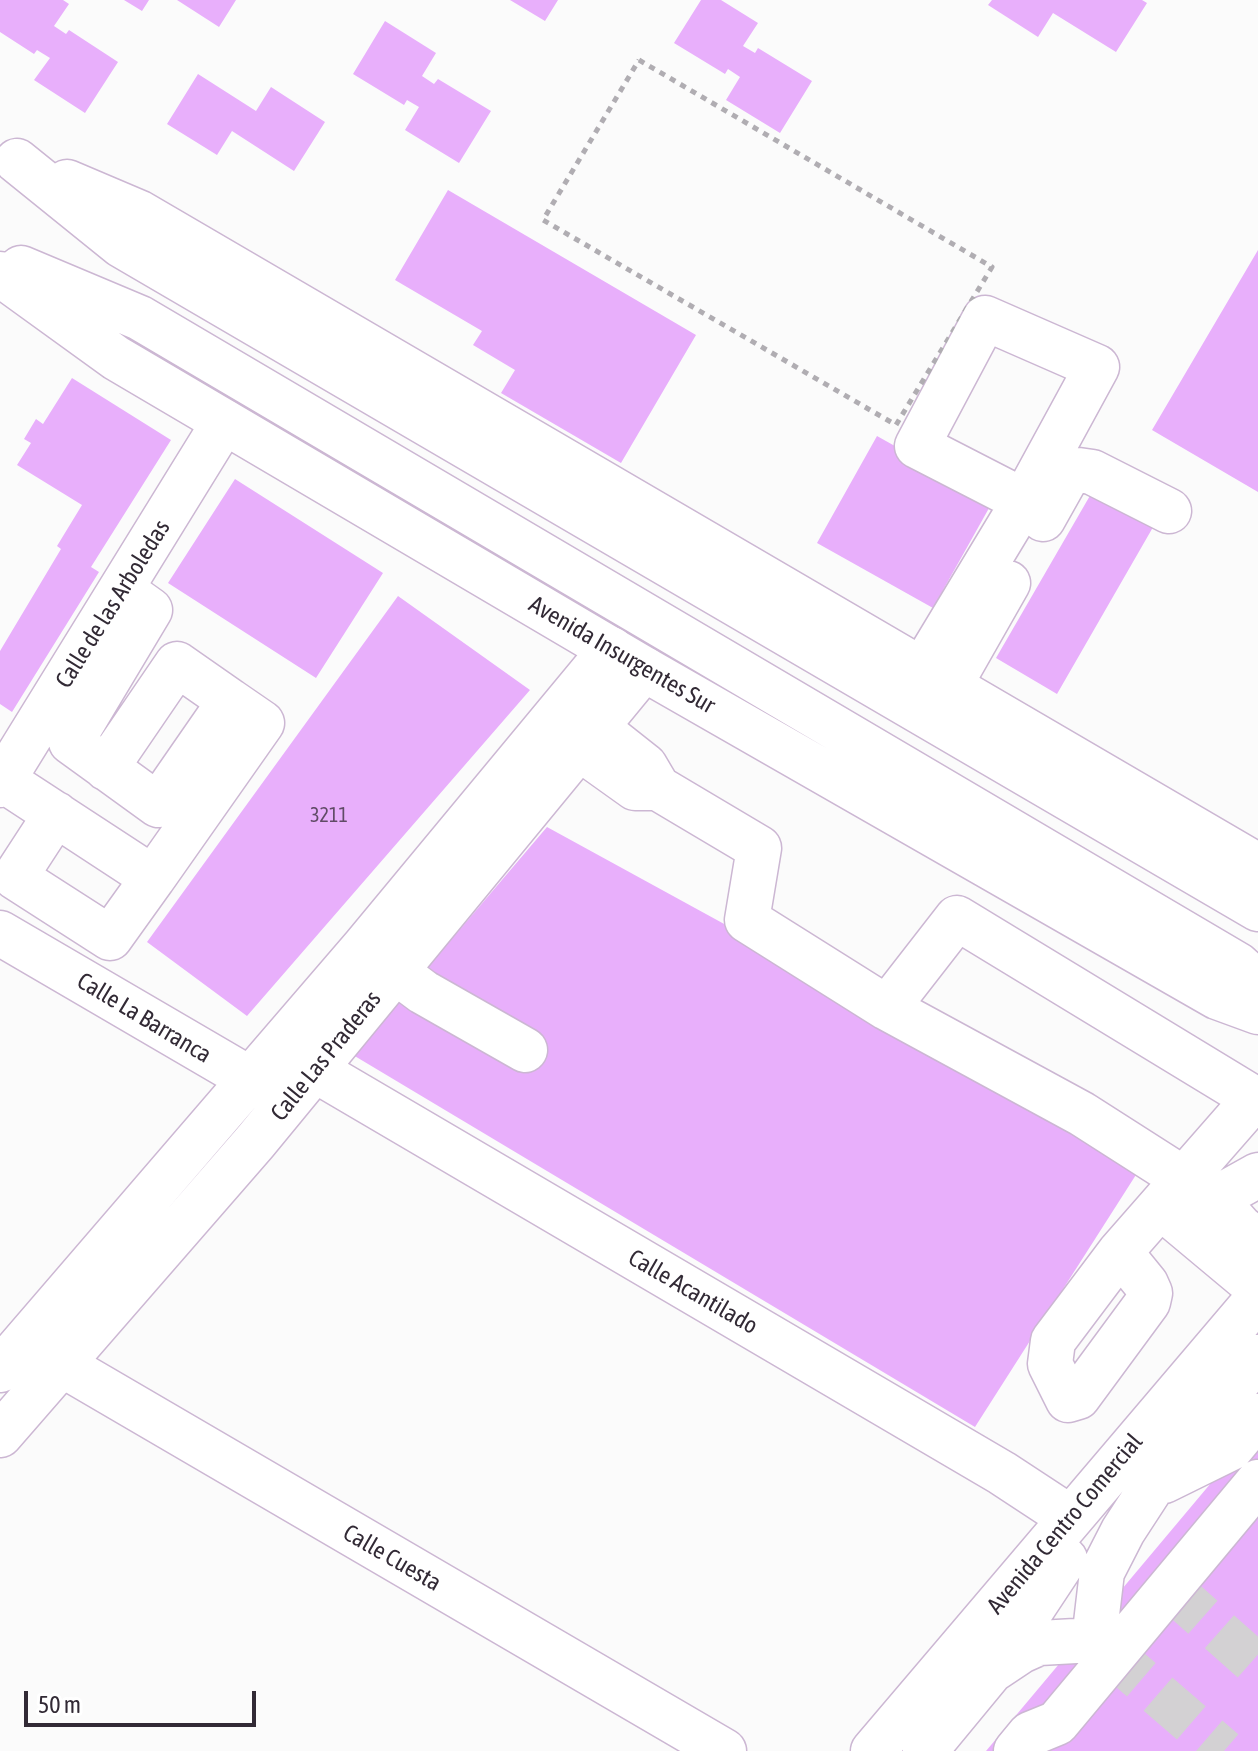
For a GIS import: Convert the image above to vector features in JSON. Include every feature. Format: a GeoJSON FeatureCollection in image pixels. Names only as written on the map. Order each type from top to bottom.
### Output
{"type":"FeatureCollection","features":[{"type":"Feature","properties":{"kind":"main road"},"geometry":{"type":"LineString","coordinates":[[8,156],[140,213],[1258,866]]}},
{"type":"Feature","properties":{"kind":"main road"},"geometry":{"type":"LineString","coordinates":[[8,156],[121,245],[1258,909]]}},
{"type":"Feature","properties":{"kind":"main road","name":"Avenida Insurgentes Sur"},"geometry":{"type":"LineString","coordinates":[[0,259],[140,318],[1238,965],[1258,983]]}},
{"type":"Feature","properties":{"kind":"main road","name":"Avenida Insurgentes Sur"},"geometry":{"type":"LineString","coordinates":[[0,274],[116,358],[627,659],[1217,997],[1258,1012]]}},
{"type":"Feature","properties":{"kind":"main road","name":"Calle de las Arboledas"},"geometry":{"type":"LineString","coordinates":[[2,782],[224,422]]}},
{"type":"Feature","properties":{"kind":"main road"},"geometry":{"type":"LineString","coordinates":[[936,677],[1066,478],[1078,470],[1092,472],[1169,511]]}},
{"type":"Feature","properties":{"kind":"main road"},"geometry":{"type":"LineString","coordinates":[[936,677],[1024,501]]}},
{"type":"Feature","properties":{"kind":"main road"},"geometry":{"type":"LineString","coordinates":[[122,590],[150,610],[71,742],[158,805],[230,701]]}},
{"type":"Feature","properties":{"kind":"main road","name":"Calle Las Praderas"},"geometry":{"type":"LineString","coordinates":[[0,1435],[302,1085],[380,959],[522,787],[580,727],[627,659]]}},
{"type":"Feature","properties":{"kind":"main road"},"geometry":{"type":"LineString","coordinates":[[56,814],[15,877],[110,938],[262,723],[177,664],[106,768]]}},
{"type":"Feature","properties":{"kind":"main road"},"geometry":{"type":"LineString","coordinates":[[580,727],[635,788],[658,788],[759,848],[747,920],[887,1008],[1082,1114],[1187,1196],[1258,1241]]}},
{"type":"Feature","properties":{"kind":"main road"},"geometry":{"type":"LineString","coordinates":[[2,782],[153,878]]}},
{"type":"Feature","properties":{"kind":"main road"},"geometry":{"type":"LineString","coordinates":[[887,1008],[957,918],[1256,1100],[1187,1196],[1120,1252]]}},
{"type":"Feature","properties":{"kind":"main road","name":"Calle La Barranca"},"geometry":{"type":"LineString","coordinates":[[0,933],[248,1079],[302,1085]]}},
{"type":"Feature","properties":{"kind":"main road"},"geometry":{"type":"LineString","coordinates":[[380,959],[423,992],[525,1050]]}},
{"type":"Feature","properties":{"kind":"main road","name":"Calle Las Praderas"},"geometry":{"type":"LineString","coordinates":[[0,1370],[248,1079],[380,959]]}},
{"type":"Feature","properties":{"kind":"main road","name":"Calle Acantilado"},"geometry":{"type":"LineString","coordinates":[[302,1085],[1002,1473],[1069,1517]]}},
{"type":"Feature","properties":{"kind":"main road"},"geometry":{"type":"LineString","coordinates":[[1187,1196],[1258,1175]]}},
{"type":"Feature","properties":{"kind":"main road"},"geometry":{"type":"LineString","coordinates":[[1187,1196],[1258,1288]]}},
{"type":"Feature","properties":{"kind":"main road","name":"Avenida Centro Comercial"},"geometry":{"type":"LineString","coordinates":[[873,1751],[1258,1298]]}},
{"type":"Feature","properties":{"kind":"main road"},"geometry":{"type":"LineString","coordinates":[[991,1671],[1039,1643],[1101,1646],[1102,1572],[1151,1488],[1258,1357]]}},
{"type":"Feature","properties":{"kind":"main road","name":"Calle Cuesta"},"geometry":{"type":"LineString","coordinates":[[61,1364],[724,1751]]}},
{"type":"Feature","properties":{"kind":"main road"},"geometry":{"type":"LineString","coordinates":[[1151,1488],[1231,1448],[1258,1416]]}},
{"type":"Feature","properties":{"kind":"main road"},"geometry":{"type":"LineString","coordinates":[[925,1751],[991,1671],[1082,1533],[1136,1440]]}},
{"type":"Feature","properties":{"kind":"main road"},"geometry":{"type":"LineString","coordinates":[[1016,1751],[1030,1734],[1057,1723],[1258,1482]]}},
{"type":"Feature","properties":{"kind":"path"},"geometry":{"type":"LineString","coordinates":[[639,60],[992,267],[896,425],[543,220],[639,60]]}},
{"type":"Feature","properties":{"kind":"building"},"geometry":{"type":"Polygon","coordinates":[[[0,0],[63,0],[69,4],[54,26],[66,34],[69,30],[118,62],[85,113],[34,80],[50,58],[37,50],[34,54],[0,32],[0,0]]]}},
{"type":"Feature","properties":{"kind":"building"},"geometry":{"type":"Polygon","coordinates":[[[124,0],[149,0],[142,11],[124,0]]]}},
{"type":"Feature","properties":{"kind":"building"},"geometry":{"type":"Polygon","coordinates":[[[177,0],[236,0],[219,27],[177,0]]]}},
{"type":"Feature","properties":{"kind":"building"},"geometry":{"type":"Polygon","coordinates":[[[510,0],[558,0],[545,21],[510,0]]]}},
{"type":"Feature","properties":{"kind":"building"},"geometry":{"type":"Polygon","coordinates":[[[701,0],[721,0],[758,23],[743,46],[755,53],[758,48],[812,81],[780,133],[726,100],[740,77],[728,69],[725,74],[674,43],[701,0]]]}},
{"type":"Feature","properties":{"kind":"building"},"geometry":{"type":"Polygon","coordinates":[[[992,0],[1142,0],[1147,3],[1116,52],[1053,13],[1038,37],[988,5],[992,0]]]}},
{"type":"Feature","properties":{"kind":"building"},"geometry":{"type":"Polygon","coordinates":[[[385,21],[436,53],[422,76],[434,84],[438,79],[491,111],[459,163],[405,130],[419,107],[407,100],[404,105],[353,74],[385,21]]]}},
{"type":"Feature","properties":{"kind":"building"},"geometry":{"type":"Polygon","coordinates":[[[198,74],[256,111],[271,87],[325,122],[294,171],[232,131],[217,155],[167,124],[198,74]]]}},
{"type":"Feature","properties":{"kind":"building"},"geometry":{"type":"Polygon","coordinates":[[[448,190],[696,335],[621,463],[501,393],[515,370],[473,345],[482,331],[395,280],[448,190]]]}},
{"type":"Feature","properties":{"kind":"building"},"geometry":{"type":"Polygon","coordinates":[[[1258,250],[1258,492],[1152,430],[1258,250]]]}},
{"type":"Feature","properties":{"kind":"building"},"geometry":{"type":"Polygon","coordinates":[[[72,378],[171,440],[91,567],[99,572],[12,712],[0,704],[0,651],[61,549],[57,546],[82,505],[17,465],[31,443],[24,439],[36,419],[43,424],[72,378]]]}},
{"type":"Feature","properties":{"kind":"building"},"geometry":{"type":"Polygon","coordinates":[[[877,436],[993,501],[933,608],[817,543],[877,436]]]}},
{"type":"Feature","properties":{"kind":"building"},"geometry":{"type":"Polygon","coordinates":[[[235,479],[383,573],[316,678],[168,583],[235,479]]]}},
{"type":"Feature","properties":{"kind":"building"},"geometry":{"type":"Polygon","coordinates":[[[1095,487],[1156,522],[1057,694],[996,658],[1095,487]]]}},
{"type":"Feature","properties":{"kind":"building"},"geometry":{"type":"Polygon","coordinates":[[[398,596],[530,690],[247,1016],[147,942],[398,596]]]}},
{"type":"Feature","properties":{"kind":"building"},"geometry":{"type":"Polygon","coordinates":[[[547,827],[1148,1156],[975,1427],[353,1055],[547,827]]]}},
{"type":"Feature","properties":{"kind":"building"},"geometry":{"type":"Polygon","coordinates":[[[1258,1427],[1258,1751],[986,1751],[1258,1427]]]}},
{"type":"Feature","properties":{"kind":"tunnel"},"geometry":{"type":"LineString","coordinates":[[1170,1588],[1258,1666]]}},
{"type":"Feature","properties":{"kind":"tunnel"},"geometry":{"type":"LineString","coordinates":[[1108,1651],[1224,1751]]}}]}
